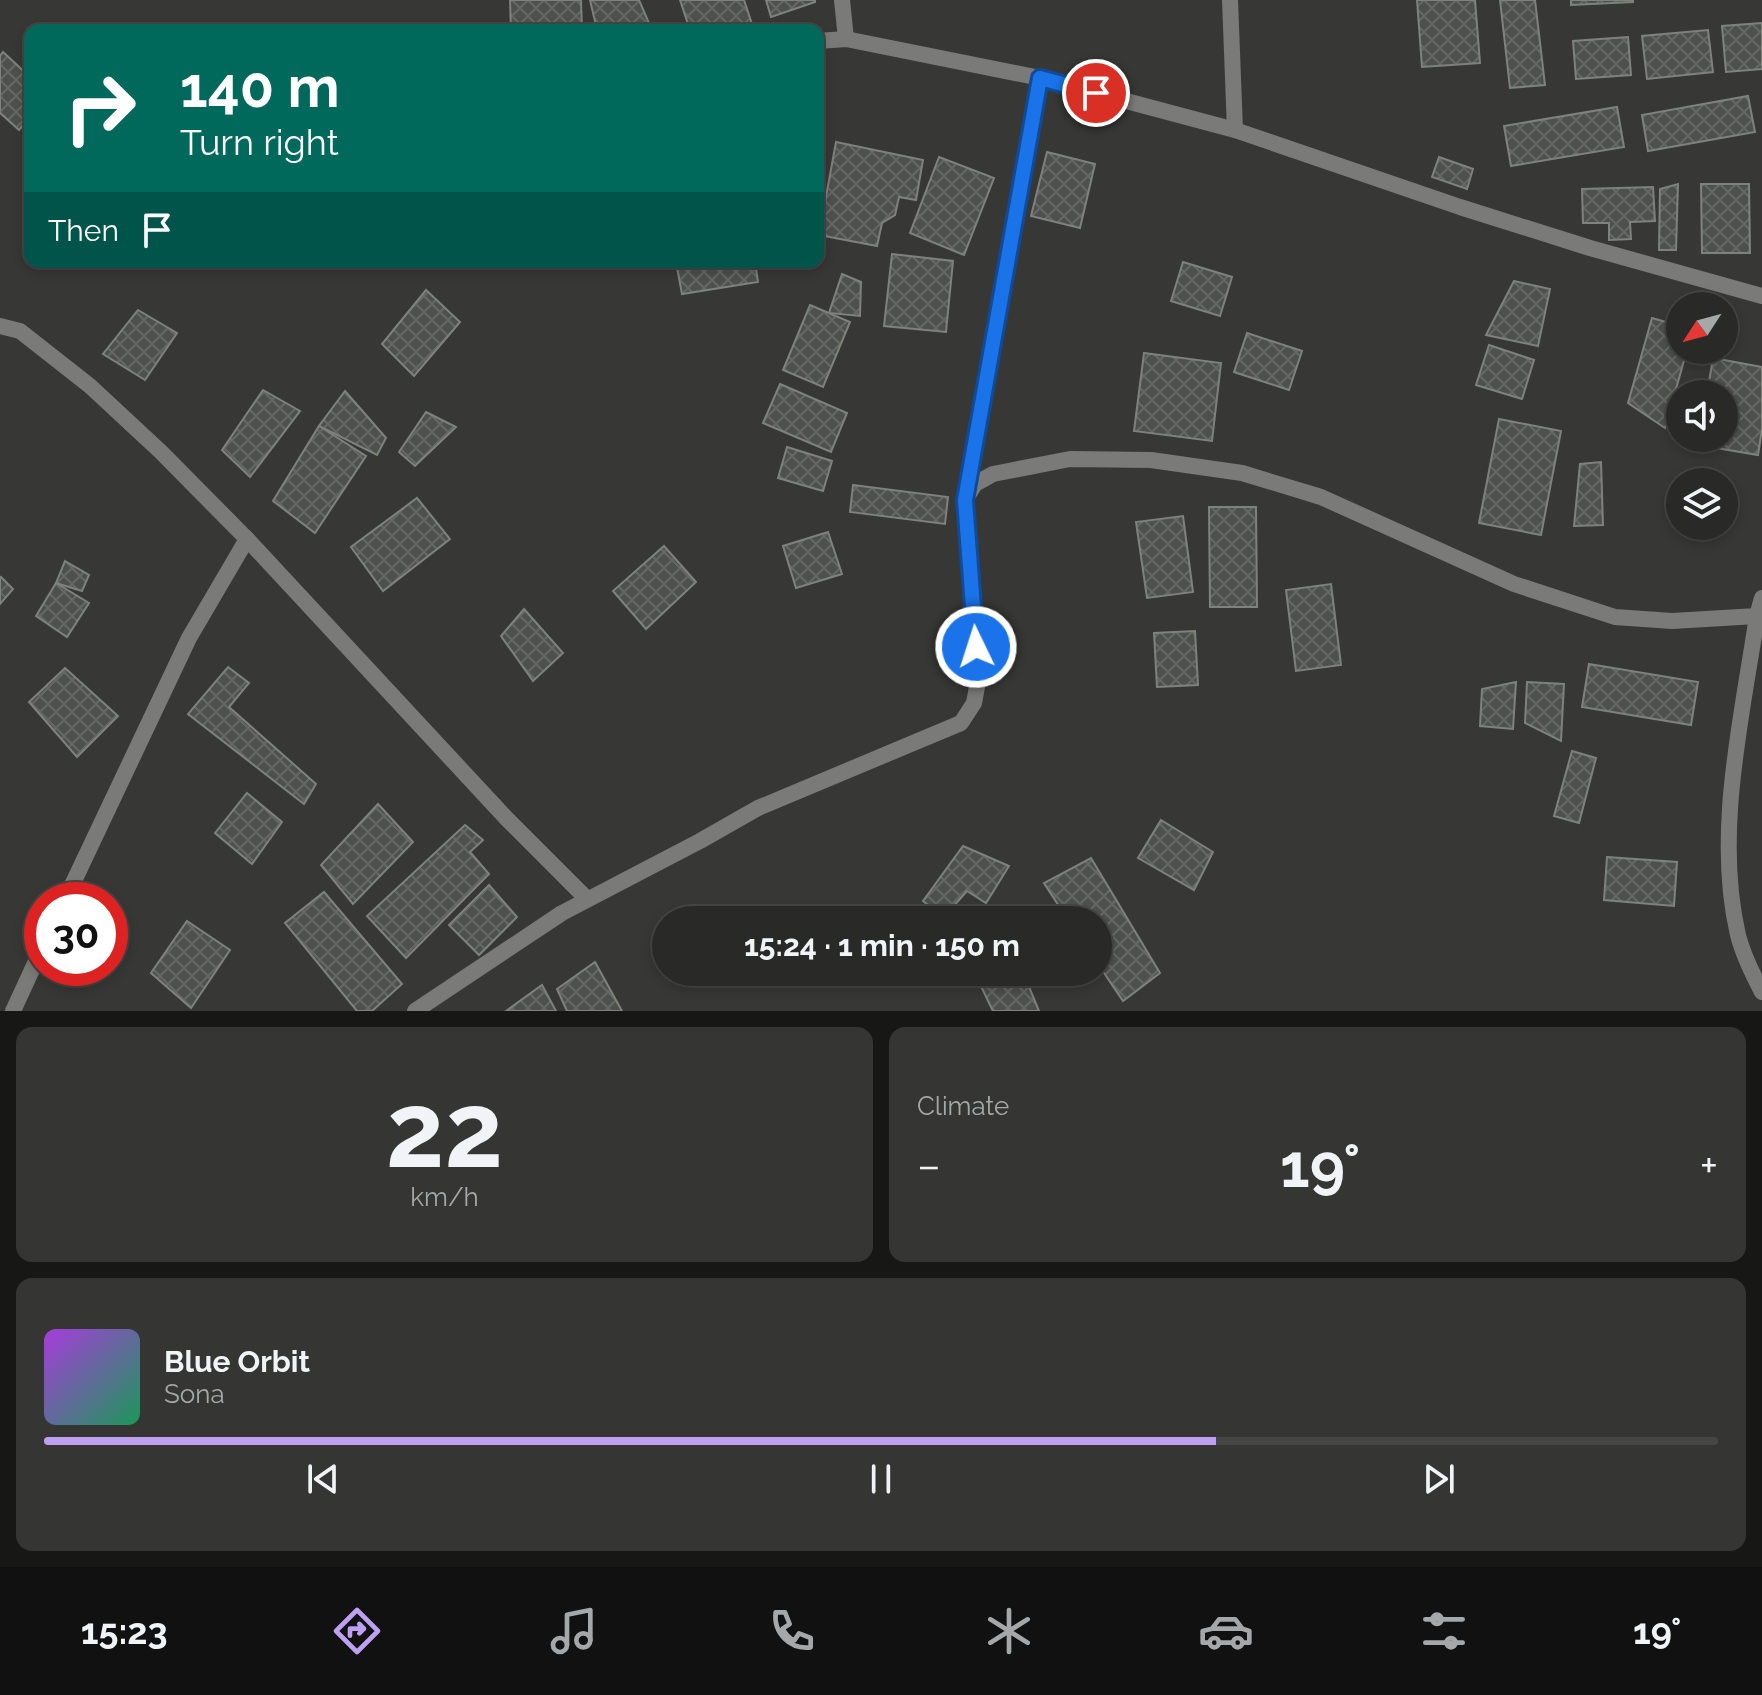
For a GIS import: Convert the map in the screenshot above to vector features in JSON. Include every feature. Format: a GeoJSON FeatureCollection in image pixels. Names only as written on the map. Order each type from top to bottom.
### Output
{"type":"FeatureCollection","features":[{"type":"Feature","properties":{"kind":"street"},"geometry":{"type":"LineString","coordinates":[[842,0],[846,39]]}},
{"type":"Feature","properties":{"kind":"street"},"geometry":{"type":"LineString","coordinates":[[1230,0],[1235,130]]}},
{"type":"Feature","properties":{"kind":"street"},"geometry":{"type":"LineString","coordinates":[[824,41],[846,39],[1040,78],[1235,130],[1503,221],[1762,296]]}},
{"type":"Feature","properties":{"kind":"street"},"geometry":{"type":"LineString","coordinates":[[415,1011],[562,913],[758,808],[961,723],[974,703],[979,676],[965,500],[1040,78]]}},
{"type":"Feature","properties":{"kind":"street"},"geometry":{"type":"LineString","coordinates":[[0,326],[20,331],[90,386],[161,452],[247,539],[507,819],[587,899]]}},
{"type":"Feature","properties":{"kind":"street"},"geometry":{"type":"LineString","coordinates":[[965,500],[975,484],[993,474],[1070,459],[1151,460],[1227,470],[1321,497],[1514,584],[1615,617],[1672,621],[1757,616]]}},
{"type":"Feature","properties":{"kind":"street"},"geometry":{"type":"LineString","coordinates":[[74,882],[189,638],[247,539]]}},
{"type":"Feature","properties":{"kind":"street"},"geometry":{"type":"LineString","coordinates":[[1762,598],[1730,798],[1729,880],[1739,937],[1762,992]]}},
{"type":"Feature","properties":{"kind":"street"},"geometry":{"type":"LineString","coordinates":[[13,1011],[25,986]]}},
{"type":"Feature","properties":{"kind":"building"},"geometry":{"type":"Polygon","coordinates":[[[510,0],[581,0],[582,24],[511,24],[510,0]]]}},
{"type":"Feature","properties":{"kind":"building"},"geometry":{"type":"Polygon","coordinates":[[[590,0],[639,0],[649,24],[596,24],[590,0]]]}},
{"type":"Feature","properties":{"kind":"building"},"geometry":{"type":"Polygon","coordinates":[[[680,0],[744,0],[752,24],[688,24],[680,0]]]}},
{"type":"Feature","properties":{"kind":"building"},"geometry":{"type":"Polygon","coordinates":[[[766,0],[815,0],[815,2],[771,17],[766,0]]]}},
{"type":"Feature","properties":{"kind":"building"},"geometry":{"type":"Polygon","coordinates":[[[1417,0],[1475,0],[1480,63],[1422,67],[1417,0]]]}},
{"type":"Feature","properties":{"kind":"building"},"geometry":{"type":"Polygon","coordinates":[[[1500,0],[1535,0],[1545,85],[1510,88],[1500,0]]]}},
{"type":"Feature","properties":{"kind":"building"},"geometry":{"type":"Polygon","coordinates":[[[1571,0],[1633,0],[1633,2],[1571,5],[1571,0]]]}},
{"type":"Feature","properties":{"kind":"building"},"geometry":{"type":"Polygon","coordinates":[[[1762,23],[1762,69],[1726,72],[1722,26],[1762,23]]]}},
{"type":"Feature","properties":{"kind":"building"},"geometry":{"type":"Polygon","coordinates":[[[1708,30],[1713,72],[1647,79],[1642,36],[1708,30]]]}},
{"type":"Feature","properties":{"kind":"building"},"geometry":{"type":"Polygon","coordinates":[[[1628,37],[1631,75],[1576,79],[1573,41],[1628,37]]]}},
{"type":"Feature","properties":{"kind":"building"},"geometry":{"type":"Polygon","coordinates":[[[3,52],[24,71],[24,124],[19,130],[0,113],[0,56],[3,52]]]}},
{"type":"Feature","properties":{"kind":"building"},"geometry":{"type":"Polygon","coordinates":[[[1748,96],[1755,132],[1648,151],[1642,115],[1748,96]]]}},
{"type":"Feature","properties":{"kind":"building"},"geometry":{"type":"Polygon","coordinates":[[[1617,107],[1624,147],[1511,166],[1504,126],[1617,107]]]}},
{"type":"Feature","properties":{"kind":"building"},"geometry":{"type":"Polygon","coordinates":[[[836,142],[923,160],[916,200],[899,197],[895,215],[882,223],[877,246],[824,236],[824,208],[836,142]]]}},
{"type":"Feature","properties":{"kind":"building"},"geometry":{"type":"Polygon","coordinates":[[[1047,152],[1095,164],[1080,228],[1031,216],[1047,152]]]}},
{"type":"Feature","properties":{"kind":"building"},"geometry":{"type":"Polygon","coordinates":[[[939,157],[994,178],[964,255],[910,233],[939,157]]]}},
{"type":"Feature","properties":{"kind":"building"},"geometry":{"type":"Polygon","coordinates":[[[1439,157],[1473,169],[1467,189],[1432,177],[1439,157]]]}},
{"type":"Feature","properties":{"kind":"building"},"geometry":{"type":"Polygon","coordinates":[[[1678,184],[1676,250],[1659,250],[1660,189],[1678,184]]]}},
{"type":"Feature","properties":{"kind":"building"},"geometry":{"type":"Polygon","coordinates":[[[1701,184],[1749,184],[1750,253],[1702,253],[1701,184]]]}},
{"type":"Feature","properties":{"kind":"building"},"geometry":{"type":"Polygon","coordinates":[[[1653,187],[1655,221],[1630,222],[1631,239],[1609,240],[1609,223],[1583,223],[1582,189],[1653,187]]]}},
{"type":"Feature","properties":{"kind":"building"},"geometry":{"type":"Polygon","coordinates":[[[892,254],[953,261],[946,332],[884,326],[892,254]]]}},
{"type":"Feature","properties":{"kind":"building"},"geometry":{"type":"Polygon","coordinates":[[[1183,262],[1232,277],[1220,316],[1171,301],[1183,262]]]}},
{"type":"Feature","properties":{"kind":"building"},"geometry":{"type":"Polygon","coordinates":[[[677,268],[756,268],[758,282],[682,294],[677,268]]]}},
{"type":"Feature","properties":{"kind":"building"},"geometry":{"type":"Polygon","coordinates":[[[842,274],[861,282],[860,316],[829,313],[842,274]]]}},
{"type":"Feature","properties":{"kind":"building"},"geometry":{"type":"Polygon","coordinates":[[[1514,281],[1550,289],[1538,346],[1486,335],[1514,281]]]}},
{"type":"Feature","properties":{"kind":"building"},"geometry":{"type":"Polygon","coordinates":[[[426,290],[460,322],[414,376],[382,344],[426,290]]]}},
{"type":"Feature","properties":{"kind":"building"},"geometry":{"type":"Polygon","coordinates":[[[810,305],[850,322],[823,387],[783,370],[810,305]]]}},
{"type":"Feature","properties":{"kind":"building"},"geometry":{"type":"Polygon","coordinates":[[[138,310],[177,333],[145,380],[103,354],[138,310]]]}},
{"type":"Feature","properties":{"kind":"building"},"geometry":{"type":"Polygon","coordinates":[[[1652,318],[1666,322],[1666,364],[1683,364],[1679,380],[1666,380],[1665,428],[1628,403],[1652,318]]]}},
{"type":"Feature","properties":{"kind":"building"},"geometry":{"type":"Polygon","coordinates":[[[1247,333],[1302,351],[1289,390],[1234,372],[1247,333]]]}},
{"type":"Feature","properties":{"kind":"building"},"geometry":{"type":"Polygon","coordinates":[[[1489,345],[1534,360],[1522,399],[1476,385],[1489,345]]]}},
{"type":"Feature","properties":{"kind":"building"},"geometry":{"type":"Polygon","coordinates":[[[1144,353],[1221,363],[1212,441],[1134,431],[1144,353]]]}},
{"type":"Feature","properties":{"kind":"building"},"geometry":{"type":"Polygon","coordinates":[[[1738,363],[1762,367],[1762,429],[1758,455],[1738,452],[1738,380],[1709,380],[1712,364],[1738,363]]]}},
{"type":"Feature","properties":{"kind":"building"},"geometry":{"type":"Polygon","coordinates":[[[780,384],[847,413],[831,452],[763,423],[780,384]]]}},
{"type":"Feature","properties":{"kind":"building"},"geometry":{"type":"Polygon","coordinates":[[[263,390],[300,411],[250,477],[222,450],[263,390]]]}},
{"type":"Feature","properties":{"kind":"building"},"geometry":{"type":"Polygon","coordinates":[[[345,391],[386,438],[377,455],[319,426],[345,391]]]}},
{"type":"Feature","properties":{"kind":"building"},"geometry":{"type":"Polygon","coordinates":[[[426,412],[456,427],[415,466],[399,452],[426,412]]]}},
{"type":"Feature","properties":{"kind":"building"},"geometry":{"type":"Polygon","coordinates":[[[1499,419],[1561,431],[1541,535],[1479,523],[1499,419]]]}},
{"type":"Feature","properties":{"kind":"building"},"geometry":{"type":"Polygon","coordinates":[[[319,426],[366,456],[315,533],[273,501],[319,426]]]}},
{"type":"Feature","properties":{"kind":"building"},"geometry":{"type":"Polygon","coordinates":[[[787,447],[832,461],[823,491],[778,478],[787,447]]]}},
{"type":"Feature","properties":{"kind":"building"},"geometry":{"type":"Polygon","coordinates":[[[1601,462],[1603,525],[1574,526],[1580,464],[1601,462]]]}},
{"type":"Feature","properties":{"kind":"building"},"geometry":{"type":"Polygon","coordinates":[[[853,485],[948,497],[945,524],[850,512],[853,485]]]}},
{"type":"Feature","properties":{"kind":"building"},"geometry":{"type":"Polygon","coordinates":[[[417,498],[450,539],[383,591],[351,547],[417,498]]]}},
{"type":"Feature","properties":{"kind":"building"},"geometry":{"type":"Polygon","coordinates":[[[1209,507],[1256,507],[1257,607],[1210,607],[1209,507]]]}},
{"type":"Feature","properties":{"kind":"building"},"geometry":{"type":"Polygon","coordinates":[[[1183,516],[1193,592],[1147,598],[1136,522],[1183,516]]]}},
{"type":"Feature","properties":{"kind":"building"},"geometry":{"type":"Polygon","coordinates":[[[828,532],[842,574],[796,588],[783,546],[828,532]]]}},
{"type":"Feature","properties":{"kind":"building"},"geometry":{"type":"Polygon","coordinates":[[[664,546],[696,582],[646,629],[613,591],[664,546]]]}},
{"type":"Feature","properties":{"kind":"building"},"geometry":{"type":"Polygon","coordinates":[[[65,561],[89,575],[82,591],[56,583],[65,561]]]}},
{"type":"Feature","properties":{"kind":"building"},"geometry":{"type":"Polygon","coordinates":[[[0,578],[13,589],[0,604],[0,578]]]}},
{"type":"Feature","properties":{"kind":"building"},"geometry":{"type":"Polygon","coordinates":[[[56,583],[89,603],[67,637],[36,616],[56,583]]]}},
{"type":"Feature","properties":{"kind":"building"},"geometry":{"type":"Polygon","coordinates":[[[1331,584],[1341,665],[1296,671],[1286,590],[1331,584]]]}},
{"type":"Feature","properties":{"kind":"building"},"geometry":{"type":"Polygon","coordinates":[[[524,609],[563,653],[533,681],[501,636],[524,609]]]}},
{"type":"Feature","properties":{"kind":"building"},"geometry":{"type":"Polygon","coordinates":[[[1195,631],[1198,685],[1157,687],[1154,633],[1195,631]]]}},
{"type":"Feature","properties":{"kind":"building"},"geometry":{"type":"Polygon","coordinates":[[[1589,664],[1698,682],[1691,725],[1582,707],[1589,664]]]}},
{"type":"Feature","properties":{"kind":"building"},"geometry":{"type":"Polygon","coordinates":[[[228,667],[249,683],[229,707],[316,784],[304,804],[188,714],[228,667]]]}},
{"type":"Feature","properties":{"kind":"building"},"geometry":{"type":"Polygon","coordinates":[[[65,668],[118,716],[77,757],[29,702],[65,668]]]}},
{"type":"Feature","properties":{"kind":"building"},"geometry":{"type":"Polygon","coordinates":[[[1516,682],[1513,729],[1480,726],[1482,689],[1516,682]]]}},
{"type":"Feature","properties":{"kind":"building"},"geometry":{"type":"Polygon","coordinates":[[[1527,682],[1564,684],[1561,741],[1525,723],[1527,682]]]}},
{"type":"Feature","properties":{"kind":"building"},"geometry":{"type":"Polygon","coordinates":[[[1572,751],[1596,758],[1579,823],[1554,816],[1572,751]]]}},
{"type":"Feature","properties":{"kind":"building"},"geometry":{"type":"Polygon","coordinates":[[[247,793],[282,822],[252,864],[215,833],[247,793]]]}},
{"type":"Feature","properties":{"kind":"building"},"geometry":{"type":"Polygon","coordinates":[[[378,804],[413,842],[353,904],[321,865],[378,804]]]}},
{"type":"Feature","properties":{"kind":"building"},"geometry":{"type":"Polygon","coordinates":[[[1161,820],[1213,852],[1194,890],[1138,858],[1161,820]]]}},
{"type":"Feature","properties":{"kind":"building"},"geometry":{"type":"Polygon","coordinates":[[[465,825],[483,840],[470,852],[489,874],[406,958],[367,916],[465,825]]]}},
{"type":"Feature","properties":{"kind":"building"},"geometry":{"type":"Polygon","coordinates":[[[963,846],[1009,866],[986,903],[967,891],[954,906],[930,906],[923,901],[963,846]]]}},
{"type":"Feature","properties":{"kind":"building"},"geometry":{"type":"Polygon","coordinates":[[[1607,857],[1677,862],[1674,906],[1604,900],[1607,857]]]}},
{"type":"Feature","properties":{"kind":"building"},"geometry":{"type":"Polygon","coordinates":[[[1091,858],[1160,973],[1123,1001],[1112,985],[1112,906],[1059,906],[1044,883],[1091,858]]]}},
{"type":"Feature","properties":{"kind":"building"},"geometry":{"type":"Polygon","coordinates":[[[489,885],[517,917],[479,955],[449,925],[489,885]]]}},
{"type":"Feature","properties":{"kind":"building"},"geometry":{"type":"Polygon","coordinates":[[[324,892],[402,984],[372,1011],[357,1011],[285,923],[324,892]]]}},
{"type":"Feature","properties":{"kind":"building"},"geometry":{"type":"Polygon","coordinates":[[[187,921],[230,950],[191,1008],[151,973],[187,921]]]}},
{"type":"Feature","properties":{"kind":"building"},"geometry":{"type":"Polygon","coordinates":[[[595,962],[622,1011],[567,1011],[557,989],[595,962]]]}},
{"type":"Feature","properties":{"kind":"building"},"geometry":{"type":"Polygon","coordinates":[[[542,985],[556,1011],[506,1011],[542,985]]]}},
{"type":"Feature","properties":{"kind":"building"},"geometry":{"type":"Polygon","coordinates":[[[981,986],[1029,986],[1039,1011],[993,1011],[981,986]]]}},
{"type":"Feature","properties":{"kind":"route"},"geometry":{"type":"LineString","coordinates":[[976,647],[965,500],[1040,78],[1096,93]]}}]}
